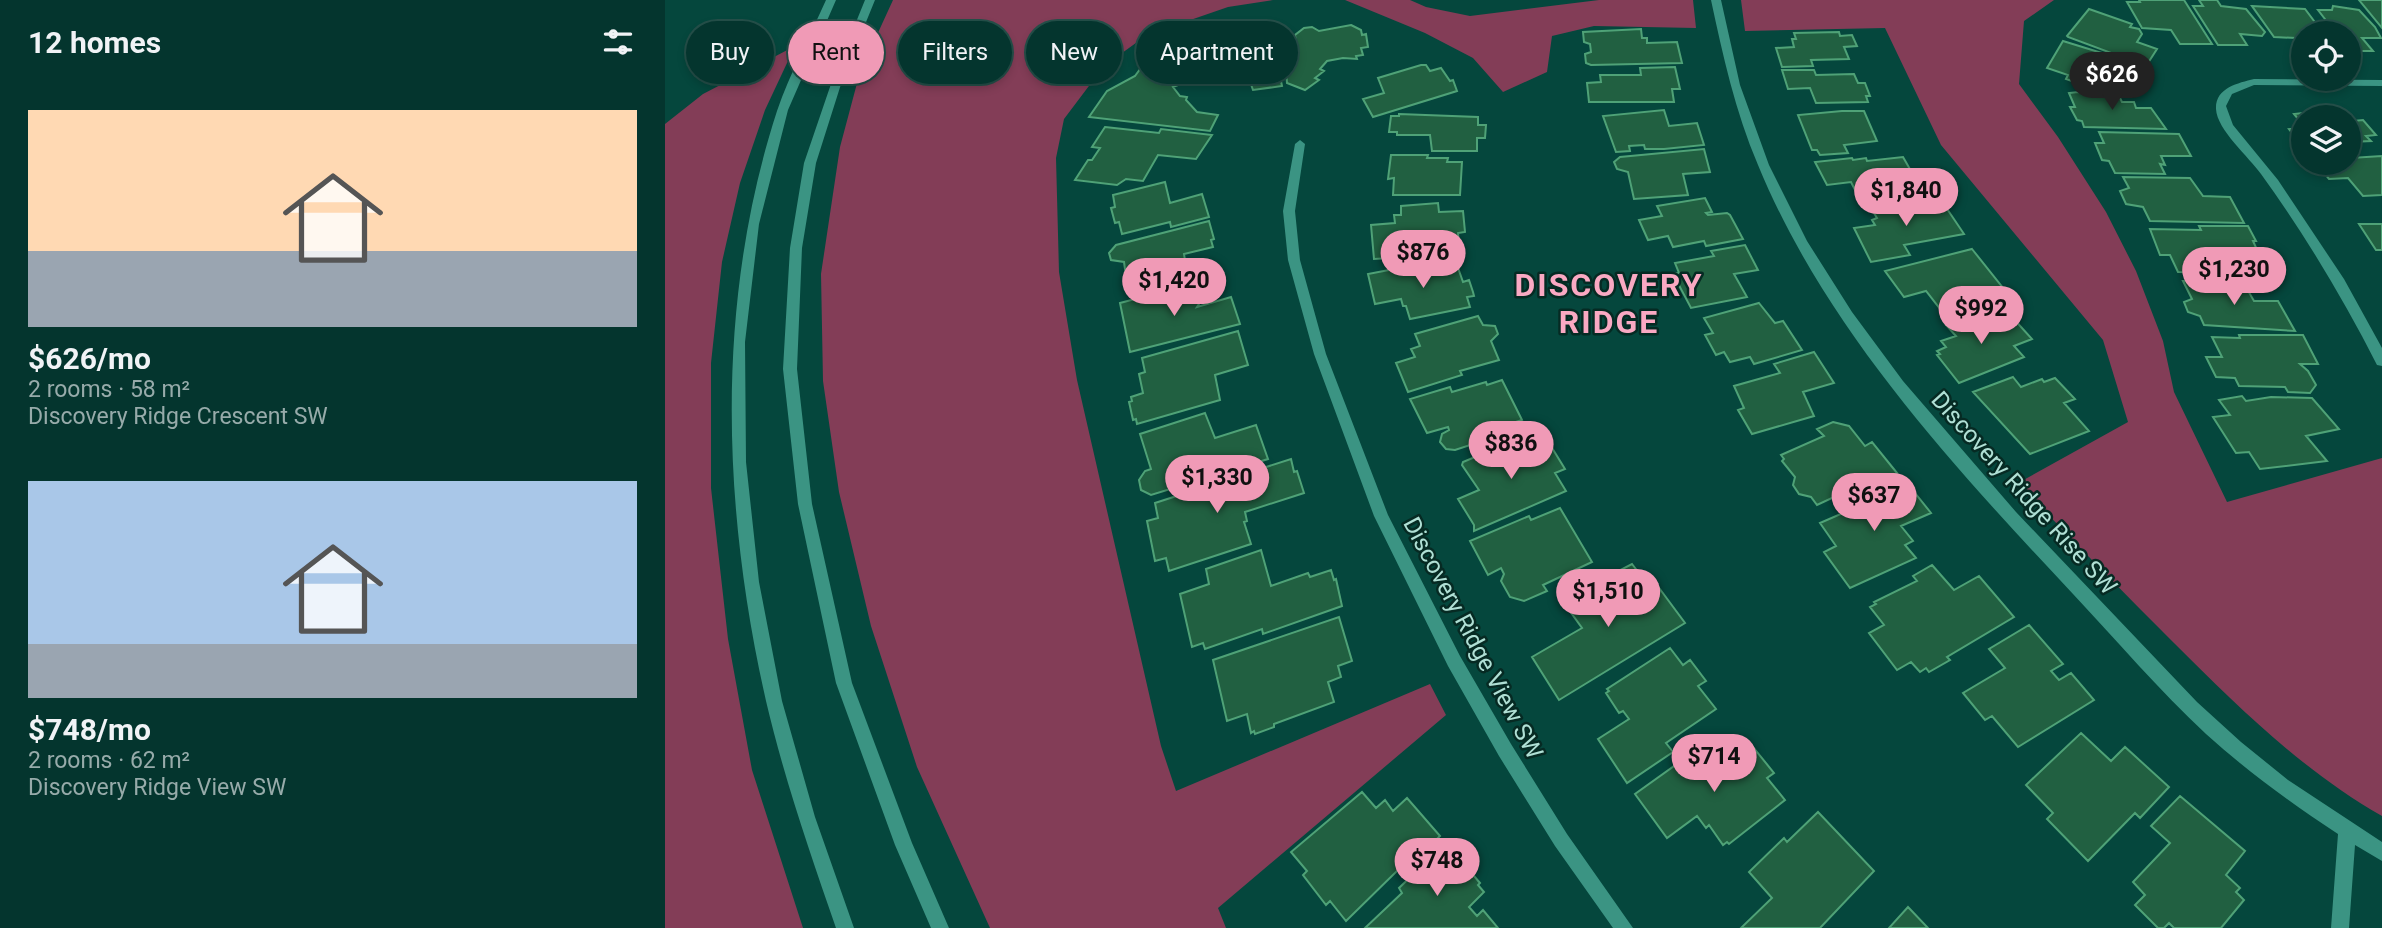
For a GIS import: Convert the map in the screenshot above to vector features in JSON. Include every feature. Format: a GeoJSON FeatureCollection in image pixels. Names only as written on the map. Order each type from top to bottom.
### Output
{"type":"FeatureCollection","features":[{"type":"Feature","properties":{"kind":"street"},"geometry":{"type":"LineString","coordinates":[[831,0],[788,96],[763,178],[750,236],[742,297],[737,421],[739,484],[756,619],[796,784],[845,928]]}},
{"type":"Feature","properties":{"kind":"street"},"geometry":{"type":"LineString","coordinates":[[870,0],[837,81],[810,163],[796,248],[790,369],[804,504],[845,683],[904,845],[940,928]]}},
{"type":"Feature","properties":{"kind":"street","name":"Discovery Ridge Rise SW"},"geometry":{"type":"LineString","coordinates":[[1716,0],[1723,50],[1737,99],[1759,157],[1818,271],[1883,364],[1941,438],[2191,708],[2273,777],[2347,831],[2382,852]]}},
{"type":"Feature","properties":{"kind":"street"},"geometry":{"type":"LineString","coordinates":[[2382,83],[2254,82],[2233,89],[2225,96],[2221,106],[2227,123],[2286,200],[2315,245],[2382,361]]}},
{"type":"Feature","properties":{"kind":"street","name":"Discovery Ridge View SW"},"geometry":{"type":"LineString","coordinates":[[1300,144],[1289,211],[1294,260],[1320,354],[1381,516],[1454,661],[1505,750],[1561,840],[1625,928]]}},
{"type":"Feature","properties":{"kind":"street"},"geometry":{"type":"LineString","coordinates":[[2340,928],[2347,831]]}},
{"type":"Feature","properties":{"kind":"shaded area"},"geometry":{"type":"Polygon","coordinates":[[[893,0],[1273,0],[1228,7],[1188,21],[1136,21],[1136,43],[1122,53],[1122,21],[1026,21],[1026,84],[1090,84],[1064,119],[1056,158],[1059,272],[1077,380],[1161,746],[1176,791],[1430,684],[1446,715],[1218,908],[1226,928],[990,928],[917,767],[871,626],[839,492],[823,381],[821,274],[840,147],[857,84],[884,84],[883,21],[893,0]]]}},
{"type":"Feature","properties":{"kind":"shaded area"},"geometry":{"type":"Polygon","coordinates":[[[1345,0],[1410,0],[1426,7],[1470,16],[1599,0],[1693,0],[1696,28],[1594,26],[1552,36],[1547,72],[1503,92],[1473,58],[1425,33],[1345,0]]]}},
{"type":"Feature","properties":{"kind":"shaded area"},"geometry":{"type":"Polygon","coordinates":[[[1741,0],[2054,0],[2024,21],[2019,84],[2058,137],[2106,212],[2136,271],[2163,341],[2174,392],[2227,502],[2382,458],[2382,816],[2325,779],[2272,737],[2134,603],[2018,483],[2128,422],[2103,340],[1941,145],[1885,28],[1745,31],[1741,0]]]}},
{"type":"Feature","properties":{"kind":"shaded area"},"geometry":{"type":"Polygon","coordinates":[[[788,50],[788,61],[765,110],[740,183],[722,262],[711,363],[711,488],[728,639],[752,770],[803,928],[665,928],[665,124],[703,94],[722,84],[774,84],[774,57],[788,50]]]}},
{"type":"Feature","properties":{"kind":"building"},"geometry":{"type":"Polygon","coordinates":[[[2139,0],[2184,0],[2212,44],[2180,44],[2171,30],[2142,28],[2127,2],[2140,2],[2139,0]]]}},
{"type":"Feature","properties":{"kind":"building"},"geometry":{"type":"Polygon","coordinates":[[[2199,0],[2217,0],[2221,6],[2246,9],[2265,32],[2262,36],[2240,34],[2247,45],[2218,45],[2193,6],[2203,6],[2199,0]]]}},
{"type":"Feature","properties":{"kind":"building"},"geometry":{"type":"Polygon","coordinates":[[[2359,0],[2382,0],[2382,28],[2359,0]]]}},
{"type":"Feature","properties":{"kind":"building"},"geometry":{"type":"Polygon","coordinates":[[[2252,6],[2305,9],[2314,21],[2291,21],[2291,38],[2274,37],[2252,6]]]}},
{"type":"Feature","properties":{"kind":"building"},"geometry":{"type":"Polygon","coordinates":[[[2333,6],[2359,10],[2381,38],[2362,38],[2373,51],[2361,51],[2361,21],[2326,21],[2318,10],[2332,10],[2333,6]]]}},
{"type":"Feature","properties":{"kind":"building"},"geometry":{"type":"Polygon","coordinates":[[[2089,9],[2139,29],[2142,34],[2137,42],[2157,49],[2146,66],[2067,36],[2089,9]]]}},
{"type":"Feature","properties":{"kind":"building"},"geometry":{"type":"Polygon","coordinates":[[[1351,25],[1361,30],[1362,35],[1366,34],[1368,47],[1361,48],[1363,55],[1356,56],[1357,59],[1327,61],[1320,69],[1324,71],[1315,78],[1319,80],[1305,90],[1290,84],[1298,84],[1298,33],[1312,27],[1319,31],[1351,25]]]}},
{"type":"Feature","properties":{"kind":"building"},"geometry":{"type":"Polygon","coordinates":[[[1641,29],[1642,38],[1647,38],[1647,43],[1677,42],[1682,63],[1586,63],[1585,54],[1591,52],[1590,44],[1584,42],[1583,32],[1641,29]]]}},
{"type":"Feature","properties":{"kind":"building"},"geometry":{"type":"Polygon","coordinates":[[[1839,32],[1840,36],[1852,35],[1857,46],[1844,47],[1849,59],[1811,60],[1813,66],[1782,67],[1776,48],[1794,47],[1794,33],[1839,32]]]}},
{"type":"Feature","properties":{"kind":"building"},"geometry":{"type":"Polygon","coordinates":[[[2063,41],[2144,68],[2133,83],[2103,73],[2102,76],[2106,77],[2101,87],[2082,80],[2080,84],[2066,79],[2068,75],[2047,68],[2063,41]]]}},
{"type":"Feature","properties":{"kind":"building"},"geometry":{"type":"Polygon","coordinates":[[[1426,65],[1430,71],[1441,68],[1450,81],[1453,80],[1457,91],[1373,117],[1363,99],[1384,93],[1378,78],[1426,65]]]}},
{"type":"Feature","properties":{"kind":"building"},"geometry":{"type":"Polygon","coordinates":[[[1675,67],[1680,89],[1672,89],[1674,102],[1589,102],[1587,83],[1601,82],[1600,75],[1641,75],[1640,68],[1675,67]]]}},
{"type":"Feature","properties":{"kind":"building"},"geometry":{"type":"Polygon","coordinates":[[[1782,70],[1814,70],[1816,75],[1854,74],[1858,83],[1865,83],[1870,96],[1866,96],[1868,102],[1816,103],[1810,88],[1788,89],[1782,70]]]}},
{"type":"Feature","properties":{"kind":"building"},"geometry":{"type":"Polygon","coordinates":[[[1135,76],[1136,84],[1181,84],[1173,87],[1180,96],[1187,97],[1186,100],[1197,112],[1218,115],[1210,131],[1089,117],[1107,91],[1135,76]]]}},
{"type":"Feature","properties":{"kind":"building"},"geometry":{"type":"Polygon","coordinates":[[[1251,84],[1282,86],[1253,90],[1251,84]]]}},
{"type":"Feature","properties":{"kind":"building"},"geometry":{"type":"Polygon","coordinates":[[[2069,93],[2118,94],[2122,102],[2134,102],[2136,108],[2151,108],[2166,129],[2084,127],[2070,107],[2075,107],[2069,93]]]}},
{"type":"Feature","properties":{"kind":"building"},"geometry":{"type":"Polygon","coordinates":[[[1664,110],[1669,126],[1697,123],[1704,145],[1664,149],[1645,149],[1644,145],[1629,146],[1630,151],[1616,152],[1603,116],[1664,110]]]}},
{"type":"Feature","properties":{"kind":"building"},"geometry":{"type":"Polygon","coordinates":[[[1864,111],[1877,141],[1844,145],[1848,153],[1820,155],[1817,150],[1812,150],[1798,115],[1864,111]]]}},
{"type":"Feature","properties":{"kind":"building"},"geometry":{"type":"Polygon","coordinates":[[[1391,116],[1478,117],[1478,125],[1486,125],[1485,138],[1477,138],[1477,151],[1432,151],[1430,135],[1397,135],[1397,132],[1389,132],[1391,116]]]}},
{"type":"Feature","properties":{"kind":"building"},"geometry":{"type":"Polygon","coordinates":[[[2361,120],[2376,135],[2366,136],[2371,141],[2361,141],[2361,120]]]}},
{"type":"Feature","properties":{"kind":"building"},"geometry":{"type":"Polygon","coordinates":[[[1105,127],[1159,133],[1161,129],[1212,135],[1196,159],[1158,155],[1143,181],[1126,179],[1117,185],[1075,180],[1100,148],[1092,147],[1105,127]]]}},
{"type":"Feature","properties":{"kind":"building"},"geometry":{"type":"Polygon","coordinates":[[[2099,132],[2179,134],[2191,156],[2161,156],[2165,165],[2160,164],[2165,174],[2115,173],[2109,161],[2102,160],[2095,143],[2104,143],[2099,132]]]}},
{"type":"Feature","properties":{"kind":"building"},"geometry":{"type":"Polygon","coordinates":[[[1704,149],[1710,172],[1683,174],[1688,195],[1634,199],[1628,172],[1617,169],[1614,162],[1620,157],[1704,149]]]}},
{"type":"Feature","properties":{"kind":"building"},"geometry":{"type":"Polygon","coordinates":[[[1391,155],[1428,155],[1427,158],[1448,158],[1447,162],[1462,162],[1460,195],[1393,195],[1394,178],[1388,179],[1391,155]]]}},
{"type":"Feature","properties":{"kind":"building"},"geometry":{"type":"Polygon","coordinates":[[[2382,156],[2382,195],[2363,196],[2348,178],[2329,179],[2326,175],[2361,175],[2361,157],[2382,156]]]}},
{"type":"Feature","properties":{"kind":"building"},"geometry":{"type":"Polygon","coordinates":[[[1903,157],[1911,171],[1921,170],[1928,183],[1918,184],[1922,191],[1866,198],[1861,189],[1855,190],[1851,182],[1827,185],[1815,162],[1852,158],[1866,158],[1867,161],[1903,157]]]}},
{"type":"Feature","properties":{"kind":"building"},"geometry":{"type":"Polygon","coordinates":[[[2123,177],[2190,178],[2203,196],[2230,197],[2244,223],[2150,221],[2143,207],[2126,204],[2120,191],[2129,188],[2123,177]]]}},
{"type":"Feature","properties":{"kind":"building"},"geometry":{"type":"Polygon","coordinates":[[[1165,182],[1170,203],[1202,194],[1209,217],[1171,227],[1170,222],[1122,234],[1119,222],[1115,223],[1111,208],[1115,207],[1113,195],[1165,182]]]}},
{"type":"Feature","properties":{"kind":"building"},"geometry":{"type":"Polygon","coordinates":[[[1939,197],[1964,234],[1904,245],[1910,255],[1871,262],[1854,228],[1875,225],[1872,220],[1877,218],[1871,208],[1939,197]]]}},
{"type":"Feature","properties":{"kind":"building"},"geometry":{"type":"Polygon","coordinates":[[[1705,198],[1712,212],[1706,213],[1730,215],[1743,239],[1706,246],[1704,241],[1673,247],[1668,236],[1648,240],[1639,220],[1662,216],[1657,206],[1705,198]]]}},
{"type":"Feature","properties":{"kind":"building"},"geometry":{"type":"Polygon","coordinates":[[[1438,203],[1439,212],[1463,211],[1465,232],[1458,233],[1459,245],[1406,252],[1406,257],[1374,259],[1371,225],[1395,223],[1394,215],[1401,215],[1401,206],[1438,203]]]}},
{"type":"Feature","properties":{"kind":"building"},"geometry":{"type":"Polygon","coordinates":[[[1209,221],[1214,239],[1211,240],[1213,247],[1184,254],[1187,273],[1128,290],[1124,262],[1111,260],[1109,253],[1116,245],[1209,221]]]}},
{"type":"Feature","properties":{"kind":"building"},"geometry":{"type":"Polygon","coordinates":[[[2359,224],[2382,224],[2382,250],[2376,250],[2359,224]]]}},
{"type":"Feature","properties":{"kind":"building"},"geometry":{"type":"Polygon","coordinates":[[[2199,226],[2248,226],[2263,263],[2241,263],[2247,273],[2178,272],[2170,255],[2160,255],[2150,229],[2201,230],[2199,226]]]}},
{"type":"Feature","properties":{"kind":"building"},"geometry":{"type":"Polygon","coordinates":[[[1745,245],[1758,270],[1734,274],[1747,297],[1691,308],[1673,274],[1679,273],[1675,263],[1714,256],[1711,251],[1745,245]]]}},
{"type":"Feature","properties":{"kind":"building"},"geometry":{"type":"Polygon","coordinates":[[[1972,249],[2007,293],[1941,310],[1926,291],[1904,297],[1885,271],[1972,249]]]}},
{"type":"Feature","properties":{"kind":"building"},"geometry":{"type":"Polygon","coordinates":[[[1457,265],[1463,282],[1469,280],[1473,292],[1474,296],[1467,297],[1470,307],[1410,319],[1401,299],[1375,304],[1368,274],[1410,266],[1412,273],[1457,265]]]}},
{"type":"Feature","properties":{"kind":"building"},"geometry":{"type":"Polygon","coordinates":[[[2183,281],[2243,282],[2254,301],[2278,301],[2295,331],[2204,325],[2200,316],[2188,312],[2184,302],[2192,299],[2183,281]]]}},
{"type":"Feature","properties":{"kind":"building"},"geometry":{"type":"Polygon","coordinates":[[[1200,291],[1204,296],[1197,307],[1231,297],[1240,324],[1130,352],[1120,303],[1150,295],[1200,291]]]}},
{"type":"Feature","properties":{"kind":"building"},"geometry":{"type":"Polygon","coordinates":[[[1759,303],[1775,323],[1783,321],[1802,350],[1754,364],[1750,357],[1730,362],[1724,352],[1716,355],[1705,335],[1713,333],[1704,318],[1759,303]]]}},
{"type":"Feature","properties":{"kind":"building"},"geometry":{"type":"Polygon","coordinates":[[[1985,312],[1995,323],[2012,317],[2032,339],[2014,346],[2024,357],[1959,383],[1937,355],[1940,354],[1937,351],[1946,347],[1941,341],[1956,336],[1946,325],[1985,312]]]}},
{"type":"Feature","properties":{"kind":"building"},"geometry":{"type":"Polygon","coordinates":[[[1478,316],[1483,325],[1495,326],[1498,334],[1491,341],[1499,360],[1460,371],[1462,375],[1408,392],[1396,363],[1415,357],[1411,349],[1420,346],[1415,334],[1478,316]]]}},
{"type":"Feature","properties":{"kind":"building"},"geometry":{"type":"Polygon","coordinates":[[[1238,331],[1248,365],[1215,375],[1220,400],[1137,424],[1136,419],[1133,420],[1129,402],[1132,401],[1131,397],[1143,393],[1139,374],[1145,372],[1142,358],[1238,331]]]}},
{"type":"Feature","properties":{"kind":"building"},"geometry":{"type":"Polygon","coordinates":[[[2239,335],[2303,335],[2318,364],[2300,364],[2308,371],[2316,385],[2310,393],[2288,392],[2285,387],[2239,386],[2235,378],[2216,377],[2206,357],[2222,357],[2212,337],[2240,338],[2239,335]]]}},
{"type":"Feature","properties":{"kind":"building"},"geometry":{"type":"Polygon","coordinates":[[[1814,352],[1834,383],[1803,392],[1814,416],[1752,434],[1738,410],[1744,408],[1734,386],[1780,373],[1774,364],[1814,352]]]}},
{"type":"Feature","properties":{"kind":"building"},"geometry":{"type":"Polygon","coordinates":[[[2013,377],[2021,387],[2042,379],[2044,382],[2055,378],[2075,399],[2064,403],[2089,431],[2030,454],[1973,392],[2013,377]]]}},
{"type":"Feature","properties":{"kind":"building"},"geometry":{"type":"Polygon","coordinates":[[[1502,380],[1522,420],[1506,425],[1510,432],[1455,450],[1446,449],[1440,442],[1442,434],[1449,430],[1448,427],[1427,433],[1410,399],[1450,387],[1452,392],[1502,380]]]}},
{"type":"Feature","properties":{"kind":"building"},"geometry":{"type":"Polygon","coordinates":[[[2242,396],[2246,401],[2271,397],[2312,398],[2339,429],[2306,436],[2327,461],[2260,469],[2249,452],[2236,453],[2213,417],[2230,415],[2219,400],[2242,396]]]}},
{"type":"Feature","properties":{"kind":"building"},"geometry":{"type":"Polygon","coordinates":[[[1205,413],[1215,438],[1256,425],[1268,459],[1151,495],[1141,490],[1139,480],[1145,471],[1151,469],[1140,434],[1205,413]]]}},
{"type":"Feature","properties":{"kind":"building"},"geometry":{"type":"Polygon","coordinates":[[[1833,422],[1849,426],[1865,446],[1872,442],[1897,473],[1876,483],[1864,483],[1817,505],[1811,497],[1799,494],[1793,485],[1795,477],[1782,461],[1784,459],[1781,455],[1824,436],[1817,429],[1833,422]]]}},
{"type":"Feature","properties":{"kind":"building"},"geometry":{"type":"Polygon","coordinates":[[[1525,436],[1533,449],[1549,443],[1565,469],[1555,473],[1566,491],[1474,531],[1474,525],[1458,499],[1479,490],[1462,465],[1463,462],[1525,436]]]}},
{"type":"Feature","properties":{"kind":"building"},"geometry":{"type":"Polygon","coordinates":[[[1291,459],[1304,493],[1245,512],[1247,521],[1244,522],[1251,544],[1169,571],[1166,558],[1155,561],[1147,521],[1158,518],[1155,503],[1291,459]]]}},
{"type":"Feature","properties":{"kind":"building"},"geometry":{"type":"Polygon","coordinates":[[[1903,478],[1931,513],[1901,526],[1913,541],[1905,545],[1916,558],[1850,588],[1824,552],[1836,546],[1820,523],[1866,503],[1861,496],[1903,478]]]}},
{"type":"Feature","properties":{"kind":"building"},"geometry":{"type":"Polygon","coordinates":[[[1560,508],[1592,562],[1543,585],[1547,591],[1524,601],[1510,597],[1501,581],[1504,574],[1501,568],[1488,575],[1470,541],[1529,516],[1531,520],[1560,508]]]}},
{"type":"Feature","properties":{"kind":"building"},"geometry":{"type":"Polygon","coordinates":[[[1261,550],[1271,586],[1308,573],[1310,577],[1331,570],[1334,580],[1336,579],[1342,606],[1263,634],[1262,629],[1205,649],[1203,643],[1192,647],[1180,594],[1209,584],[1206,569],[1261,550]]]}},
{"type":"Feature","properties":{"kind":"building"},"geometry":{"type":"Polygon","coordinates":[[[1632,564],[1642,577],[1648,573],[1685,623],[1559,700],[1532,657],[1582,628],[1564,603],[1591,585],[1632,564]]]}},
{"type":"Feature","properties":{"kind":"building"},"geometry":{"type":"Polygon","coordinates":[[[1932,565],[1954,590],[1979,576],[2014,617],[1947,657],[1950,660],[1929,672],[1926,668],[1920,672],[1911,662],[1897,670],[1869,633],[1884,625],[1870,607],[1876,604],[1874,602],[1917,581],[1913,576],[1932,565]]]}},
{"type":"Feature","properties":{"kind":"building"},"geometry":{"type":"Polygon","coordinates":[[[1339,617],[1352,661],[1338,666],[1341,677],[1328,682],[1334,702],[1274,724],[1274,727],[1255,734],[1254,731],[1251,733],[1247,714],[1227,721],[1213,660],[1339,617]]]}},
{"type":"Feature","properties":{"kind":"building"},"geometry":{"type":"Polygon","coordinates":[[[2029,625],[2063,664],[2051,671],[2059,680],[2071,673],[2094,700],[2018,747],[1992,716],[1985,720],[1963,693],[2005,668],[1989,649],[2029,625]]]}},
{"type":"Feature","properties":{"kind":"building"},"geometry":{"type":"Polygon","coordinates":[[[1670,648],[1683,665],[1690,660],[1706,681],[1698,686],[1716,709],[1666,743],[1673,752],[1627,783],[1598,739],[1629,719],[1623,711],[1619,713],[1606,693],[1609,691],[1607,689],[1670,648]]]}},
{"type":"Feature","properties":{"kind":"building"},"geometry":{"type":"Polygon","coordinates":[[[2081,733],[2111,761],[2125,747],[2169,787],[2140,818],[2135,813],[2088,861],[2047,819],[2053,813],[2026,785],[2081,733]]]}},
{"type":"Feature","properties":{"kind":"building"},"geometry":{"type":"Polygon","coordinates":[[[1735,739],[1746,752],[1753,747],[1774,773],[1767,778],[1785,800],[1729,844],[1727,842],[1723,845],[1709,825],[1706,828],[1697,816],[1667,838],[1635,794],[1677,764],[1686,776],[1735,739]]]}},
{"type":"Feature","properties":{"kind":"building"},"geometry":{"type":"Polygon","coordinates":[[[1362,792],[1376,808],[1385,800],[1393,811],[1407,798],[1440,836],[1404,871],[1401,867],[1346,921],[1330,901],[1326,905],[1303,875],[1307,871],[1291,852],[1362,792]]]}},
{"type":"Feature","properties":{"kind":"building"},"geometry":{"type":"Polygon","coordinates":[[[2180,796],[2245,851],[2226,875],[2240,888],[2236,892],[2244,900],[2221,928],[2174,928],[2169,923],[2164,928],[2158,928],[2135,905],[2145,895],[2133,882],[2170,843],[2151,826],[2180,796]]]}},
{"type":"Feature","properties":{"kind":"building"},"geometry":{"type":"Polygon","coordinates":[[[1818,812],[1874,871],[1820,928],[1741,928],[1772,898],[1749,872],[1784,838],[1787,842],[1818,812]]]}},
{"type":"Feature","properties":{"kind":"building"},"geometry":{"type":"Polygon","coordinates":[[[1446,843],[1480,883],[1478,885],[1484,892],[1469,907],[1477,916],[1483,910],[1498,928],[1365,928],[1402,893],[1399,888],[1446,843]]]}},
{"type":"Feature","properties":{"kind":"building"},"geometry":{"type":"Polygon","coordinates":[[[1908,907],[1928,928],[1889,928],[1908,907]]]}},
{"type":"Feature","properties":{"kind":"district","name":"DISCOVERY RIDGE"},"geometry":{"type":"Point","coordinates":[1609,304]}}]}
